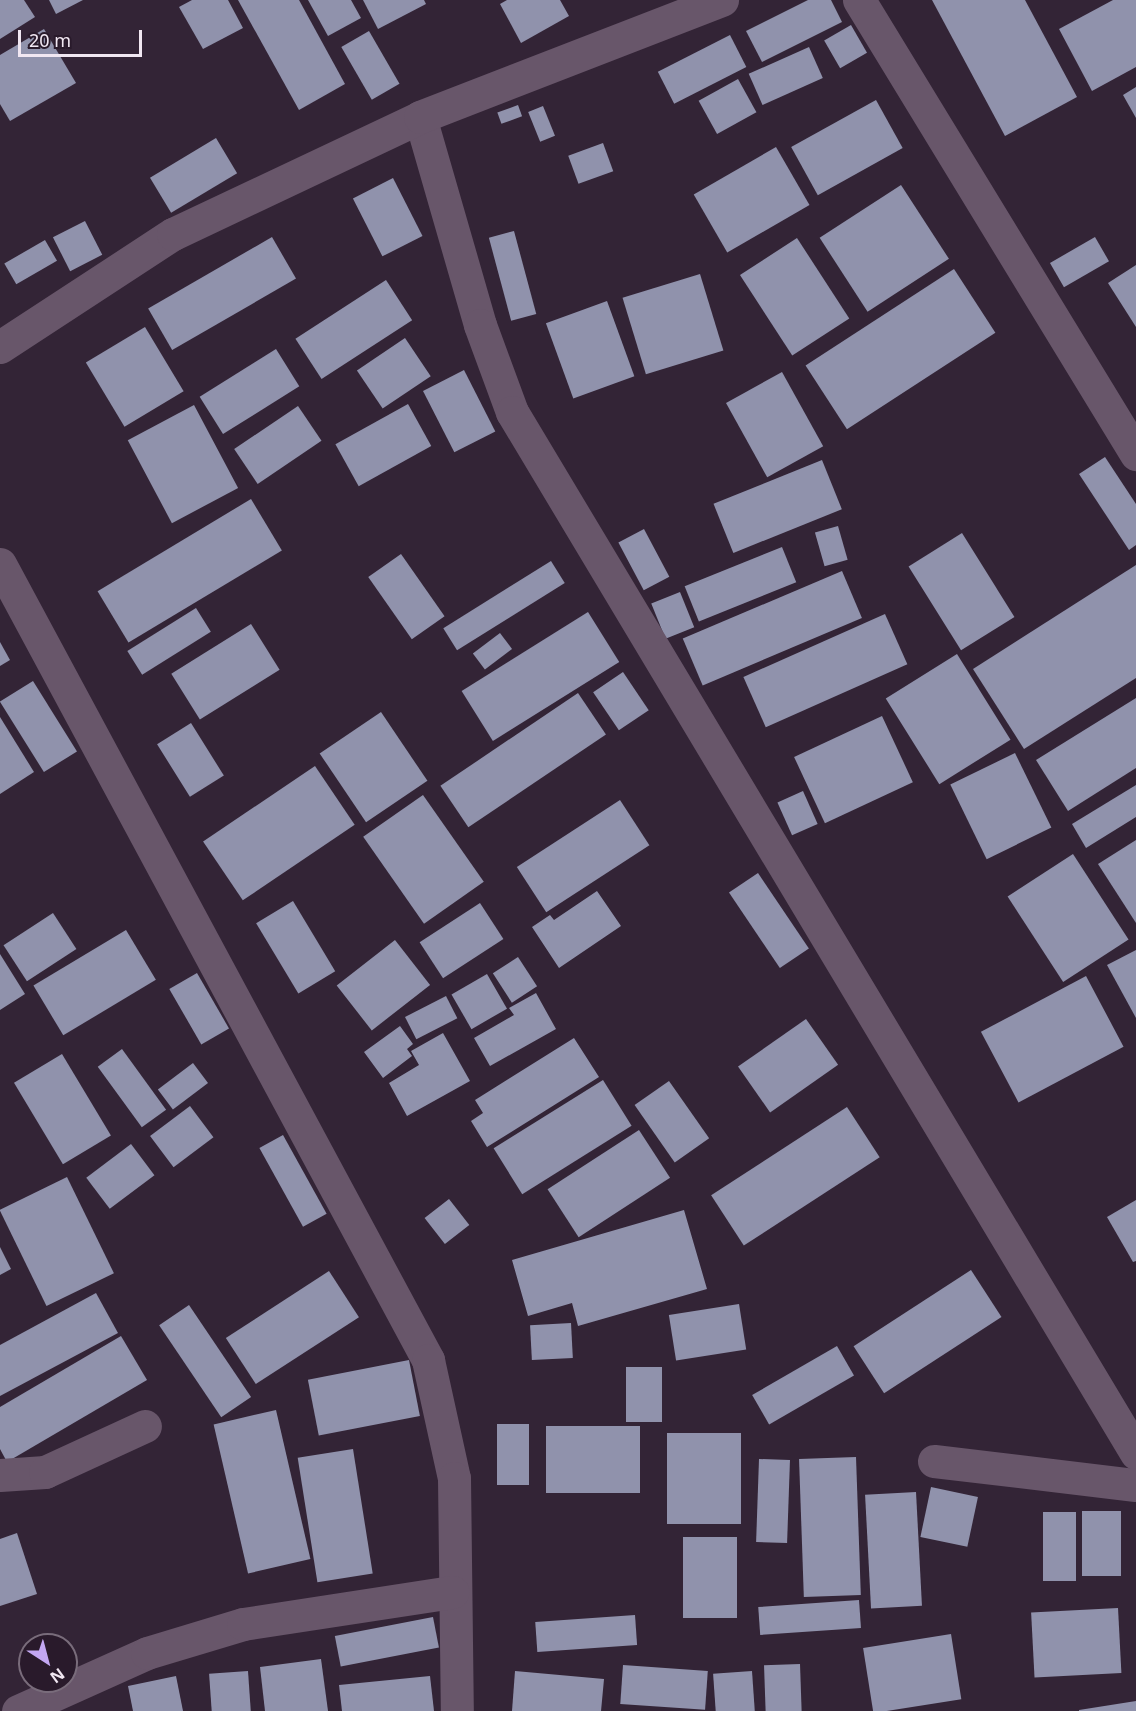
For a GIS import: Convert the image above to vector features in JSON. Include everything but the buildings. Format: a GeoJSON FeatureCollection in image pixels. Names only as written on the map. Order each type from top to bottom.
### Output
{"type":"FeatureCollection","features":[{"type":"Feature","properties":{"kind":"street"},"geometry":{"type":"LineString","coordinates":[[0,347],[173,234],[420,117],[723,0]]}},
{"type":"Feature","properties":{"kind":"street"},"geometry":{"type":"LineString","coordinates":[[858,0],[1136,454]]}},
{"type":"Feature","properties":{"kind":"street"},"geometry":{"type":"LineString","coordinates":[[420,117],[480,325],[512,412],[1136,1453]]}},
{"type":"Feature","properties":{"kind":"street"},"geometry":{"type":"LineString","coordinates":[[0,564],[428,1360],[454,1478],[453,1592],[457,1711]]}},
{"type":"Feature","properties":{"kind":"street"},"geometry":{"type":"LineString","coordinates":[[0,1475],[45,1472],[145,1426]]}},
{"type":"Feature","properties":{"kind":"street"},"geometry":{"type":"LineString","coordinates":[[934,1461],[1136,1485]]}},
{"type":"Feature","properties":{"kind":"street"},"geometry":{"type":"LineString","coordinates":[[18,1711],[147,1653],[243,1624],[453,1592]]}}]}
